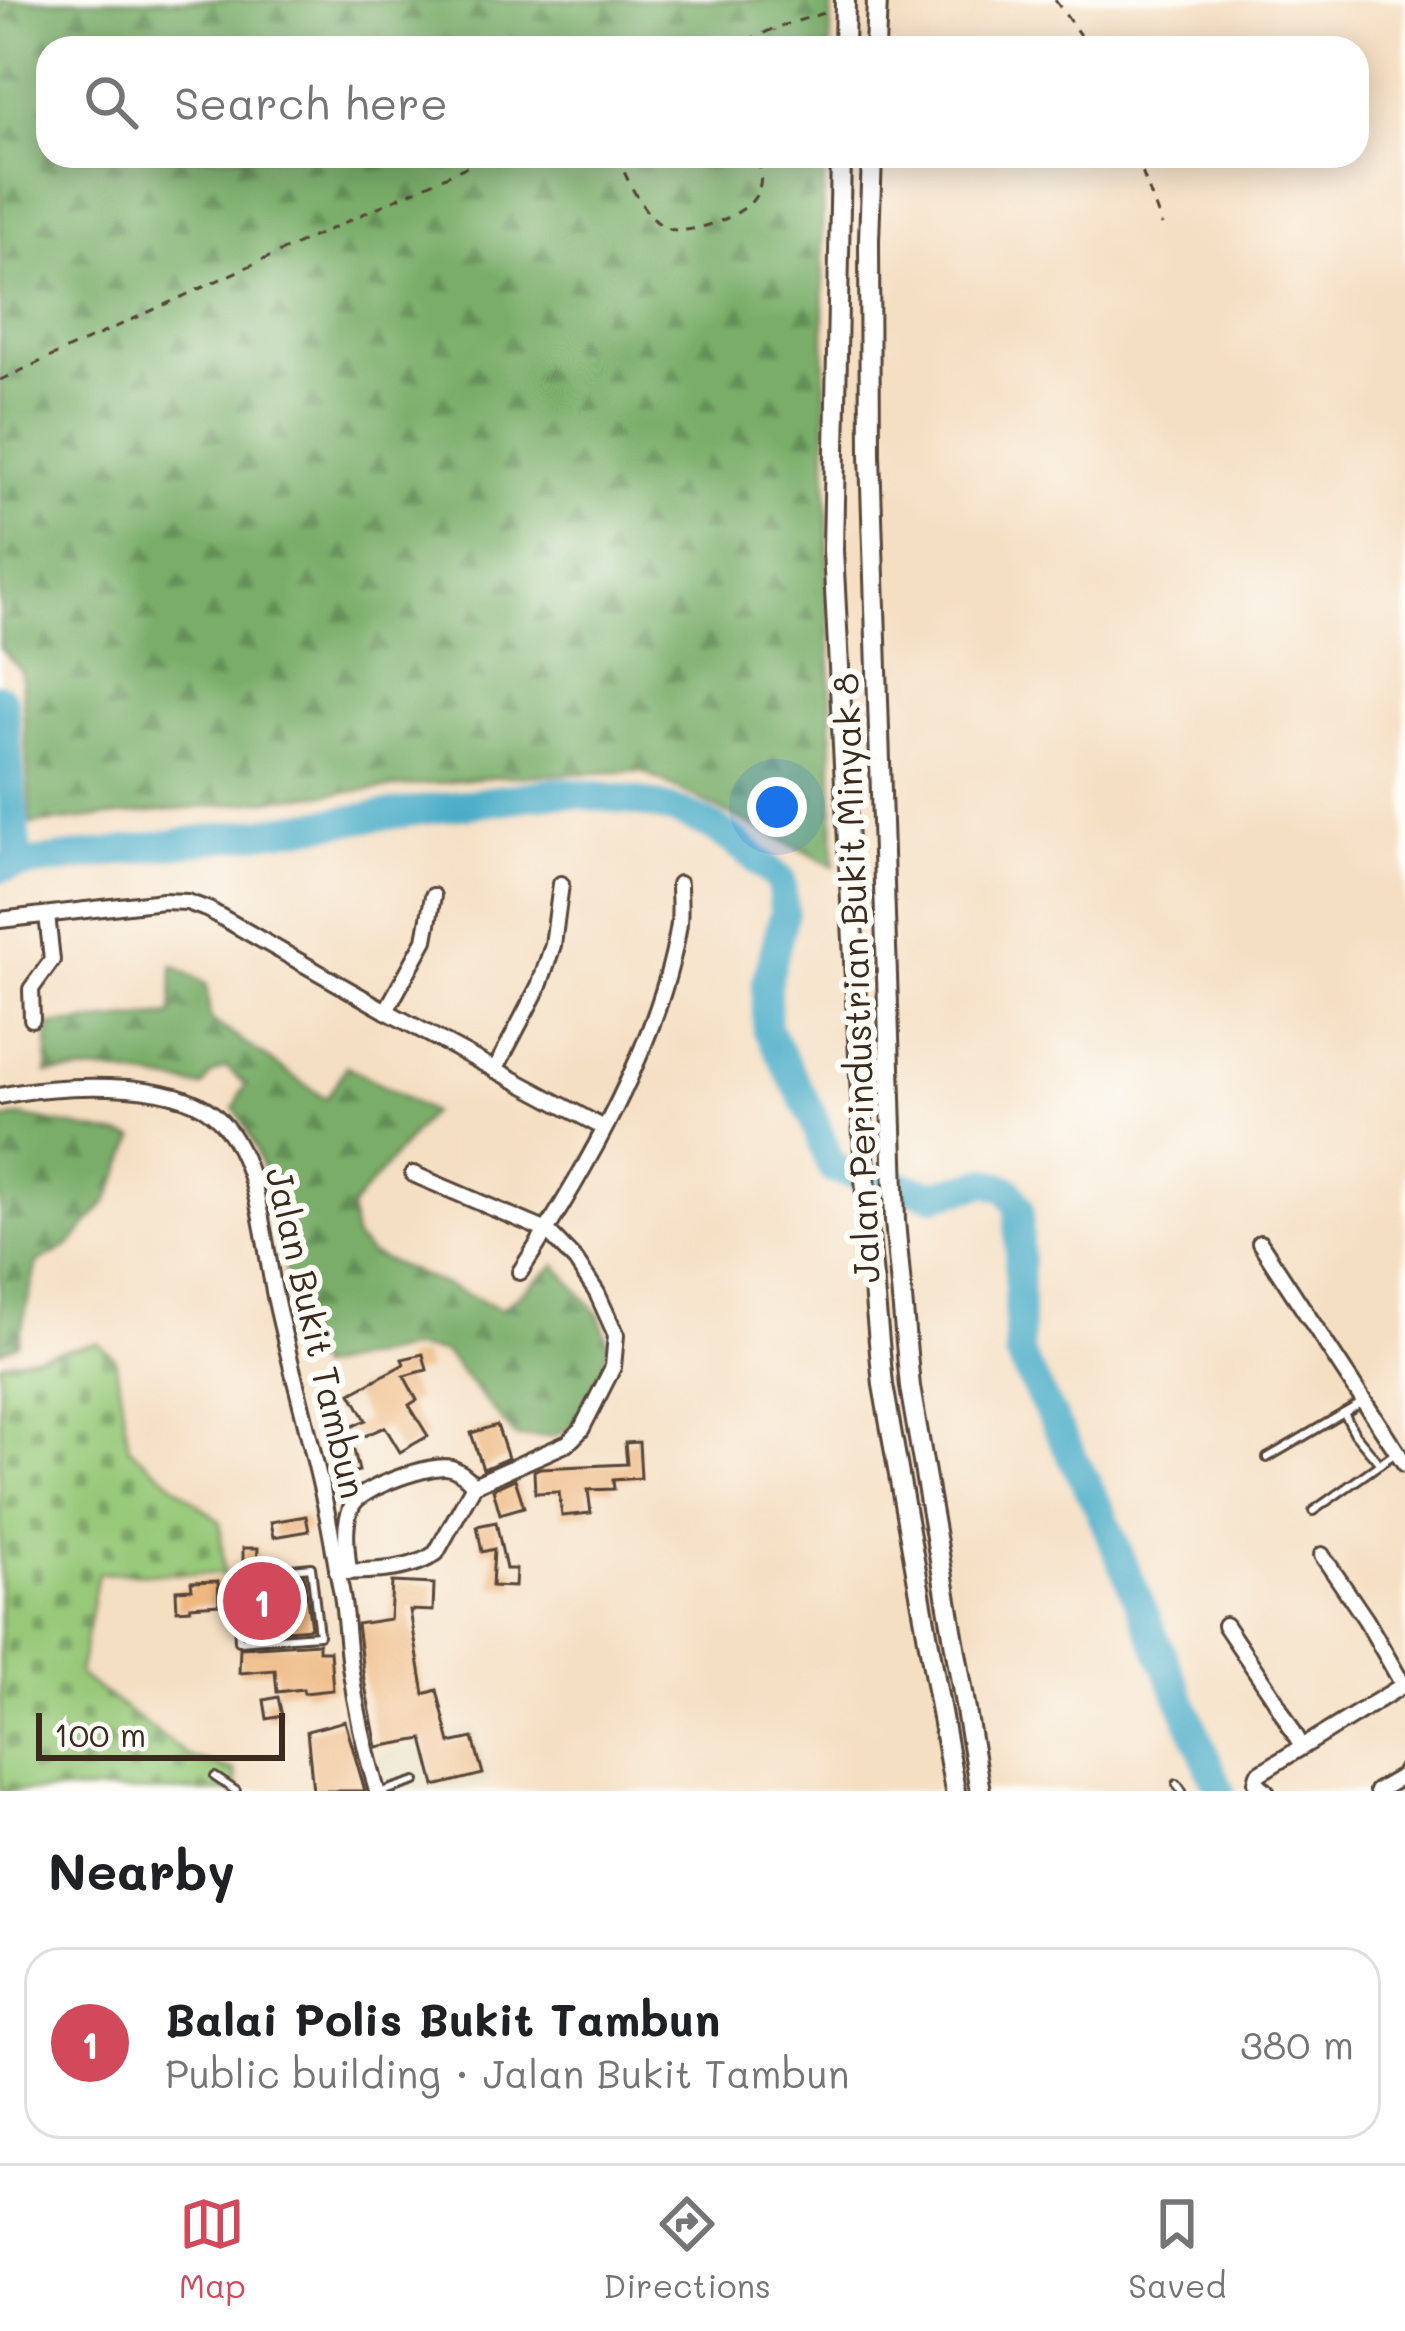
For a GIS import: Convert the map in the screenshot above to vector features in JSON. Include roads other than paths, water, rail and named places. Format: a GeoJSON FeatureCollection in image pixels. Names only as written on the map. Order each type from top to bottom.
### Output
{"type":"FeatureCollection","features":[{"type":"Feature","properties":{"kind":"street"},"geometry":{"type":"LineString","coordinates":[[876,36],[877,0]]}},
{"type":"Feature","properties":{"kind":"street"},"geometry":{"type":"LineString","coordinates":[[844,36],[845,3]]}},
{"type":"Feature","properties":{"kind":"street","name":"Jalan Perindustrian Bukit Minyak 8"},"geometry":{"type":"LineString","coordinates":[[841,168],[833,550],[867,1214],[883,1385],[955,1791]]}},
{"type":"Feature","properties":{"kind":"street","name":"Jalan Perindustrian Bukit Minyak 8"},"geometry":{"type":"LineString","coordinates":[[871,168],[868,240],[873,544],[895,1221],[910,1387],[980,1791]]}},
{"type":"Feature","properties":{"kind":"street"},"geometry":{"type":"LineString","coordinates":[[833,550],[873,544]]}},
{"type":"Feature","properties":{"kind":"street"},"geometry":{"type":"LineString","coordinates":[[495,1070],[539,986],[553,945],[561,884]]}},
{"type":"Feature","properties":{"kind":"street"},"geometry":{"type":"LineString","coordinates":[[520,1272],[604,1128],[648,1037],[670,972],[679,924],[679,884]]}},
{"type":"Feature","properties":{"kind":"street"},"geometry":{"type":"LineString","coordinates":[[386,1011],[425,940],[433,896]]}},
{"type":"Feature","properties":{"kind":"street"},"geometry":{"type":"LineString","coordinates":[[0,920],[187,902],[604,1128]]}},
{"type":"Feature","properties":{"kind":"street"},"geometry":{"type":"LineString","coordinates":[[32,1019],[31,988],[52,960],[47,915]]}},
{"type":"Feature","properties":{"kind":"street","name":"Jalan Bukit Tambun"},"geometry":{"type":"LineString","coordinates":[[0,1096],[113,1087],[146,1090],[209,1111],[244,1153],[343,1572],[349,1665],[381,1791]]}},
{"type":"Feature","properties":{"kind":"street"},"geometry":{"type":"LineString","coordinates":[[413,1174],[547,1232],[576,1261],[616,1335],[613,1367],[581,1430],[568,1443],[474,1485],[436,1552],[427,1559],[343,1572],[350,1509],[360,1496],[437,1466],[463,1474],[474,1485]]}},
{"type":"Feature","properties":{"kind":"street"},"geometry":{"type":"LineString","coordinates":[[1260,1244],[1401,1458]]}},
{"type":"Feature","properties":{"kind":"street"},"geometry":{"type":"LineString","coordinates":[[1266,1791],[1256,1782],[1258,1774],[1404,1685],[1322,1556]]}},
{"type":"Feature","properties":{"kind":"street"},"geometry":{"type":"LineString","coordinates":[[1225,1624],[1302,1747]]}},
{"type":"Feature","properties":{"kind":"street"},"geometry":{"type":"LineString","coordinates":[[1378,1791],[1405,1771]]}},
{"type":"Feature","properties":{"kind":"lane"},"geometry":{"type":"LineString","coordinates":[[1267,1458],[1364,1402]]}},
{"type":"Feature","properties":{"kind":"lane"},"geometry":{"type":"LineString","coordinates":[[1344,1413],[1380,1464]]}},
{"type":"Feature","properties":{"kind":"lane"},"geometry":{"type":"LineString","coordinates":[[1313,1510],[1380,1464],[1401,1458]]}},
{"type":"Feature","properties":{"kind":"lane"},"geometry":{"type":"LineString","coordinates":[[311,1567],[315,1594],[320,1634],[239,1641],[236,1585],[253,1573],[311,1567]]}},
{"type":"Feature","properties":{"kind":"lane"},"geometry":{"type":"LineString","coordinates":[[315,1594],[341,1589]]}},
{"type":"Feature","properties":{"kind":"lane"},"geometry":{"type":"LineString","coordinates":[[215,1777],[236,1791]]}},
{"type":"Feature","properties":{"kind":"lane"},"geometry":{"type":"LineString","coordinates":[[381,1791],[416,1781]]}},
{"type":"Feature","properties":{"kind":"waterway"},"geometry":{"type":"LineString","coordinates":[[0,698],[18,865],[1,868]]}},
{"type":"Feature","properties":{"kind":"waterway"},"geometry":{"type":"LineString","coordinates":[[18,865],[557,792],[670,809],[735,842],[781,880],[784,913],[766,986],[767,1029],[811,1112],[832,1168],[934,1195],[987,1182],[1009,1190],[1019,1208],[1019,1354],[1099,1508],[1220,1791]]}},
{"type":"Feature","properties":{"kind":"place","name":"Balai Polis Bukit Tambun"},"geometry":{"type":"Point","coordinates":[262,1601]}}]}
